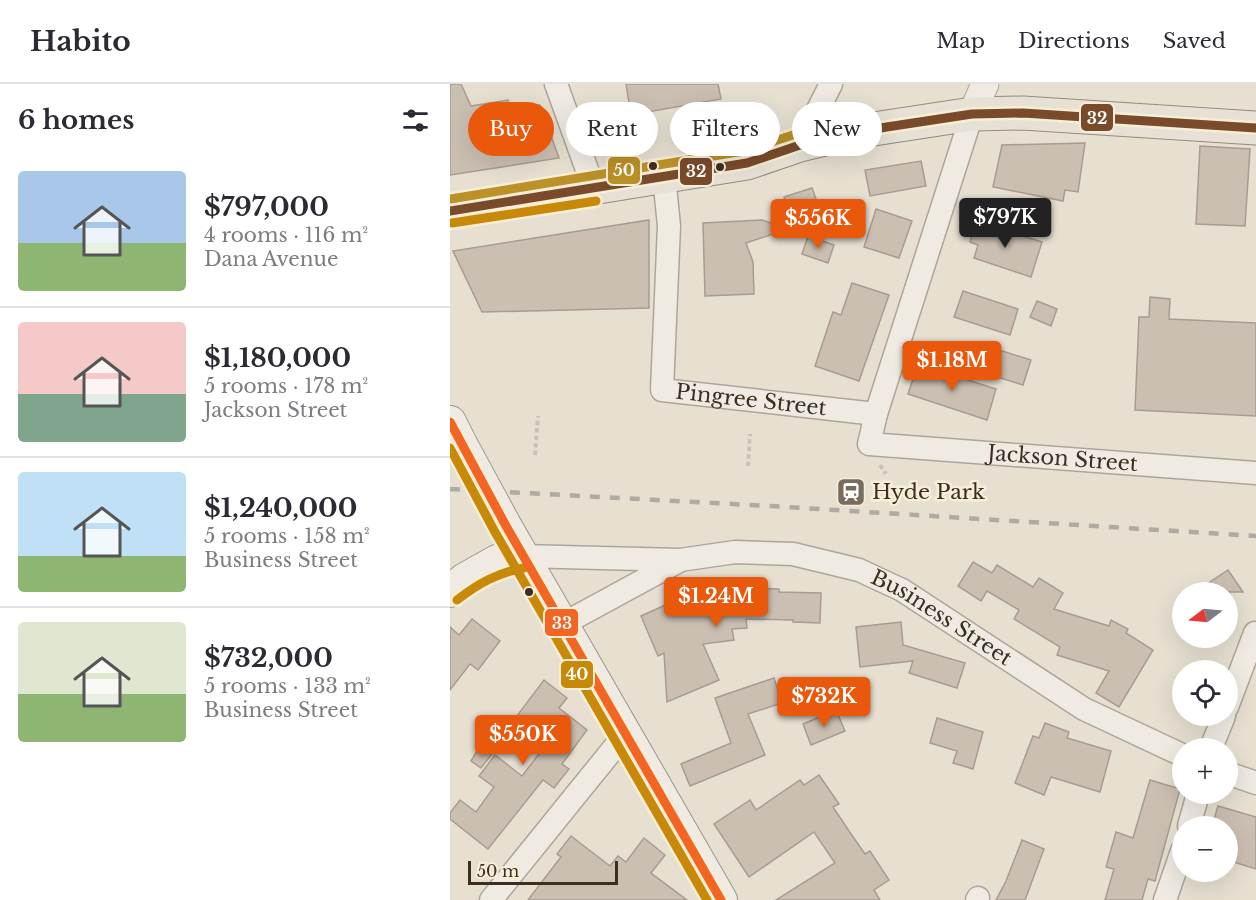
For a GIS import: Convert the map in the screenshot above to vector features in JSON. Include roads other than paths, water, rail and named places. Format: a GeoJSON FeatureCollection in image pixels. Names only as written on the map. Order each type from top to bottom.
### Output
{"type":"FeatureCollection","features":[{"type":"Feature","properties":{"kind":"main road"},"geometry":{"type":"LineString","coordinates":[[882,128],[972,114],[1023,113],[1256,128]]}},
{"type":"Feature","properties":{"kind":"main road"},"geometry":{"type":"LineString","coordinates":[[450,211],[747,163],[792,148]]}},
{"type":"Feature","properties":{"kind":"main road"},"geometry":{"type":"LineString","coordinates":[[455,433],[522,556],[721,900]]}},
{"type":"Feature","properties":{"kind":"main road"},"geometry":{"type":"LineString","coordinates":[[450,591],[465,579],[497,561],[522,556]]}},
{"type":"Feature","properties":{"kind":"street"},"geometry":{"type":"LineString","coordinates":[[556,84],[594,189]]}},
{"type":"Feature","properties":{"kind":"street"},"geometry":{"type":"LineString","coordinates":[[822,102],[831,84]]}},
{"type":"Feature","properties":{"kind":"street"},"geometry":{"type":"LineString","coordinates":[[876,414],[972,114],[985,84]]}},
{"type":"Feature","properties":{"kind":"street","name":"Pingree Street"},"geometry":{"type":"LineString","coordinates":[[664,176],[669,226],[662,390],[876,414]]}},
{"type":"Feature","properties":{"kind":"street","name":"Jackson Street"},"geometry":{"type":"LineString","coordinates":[[876,414],[869,444],[1256,473]]}},
{"type":"Feature","properties":{"kind":"street","name":"Business Street"},"geometry":{"type":"LineString","coordinates":[[522,556],[681,560],[735,552],[793,554],[859,570],[902,590],[1084,709],[1172,750]]}},
{"type":"Feature","properties":{"kind":"street","name":"Business Street"},"geometry":{"type":"LineString","coordinates":[[563,624],[681,560]]}},
{"type":"Feature","properties":{"kind":"street"},"geometry":{"type":"LineString","coordinates":[[1238,678],[1255,633]]}},
{"type":"Feature","properties":{"kind":"street"},"geometry":{"type":"LineString","coordinates":[[491,900],[626,733]]}},
{"type":"Feature","properties":{"kind":"street"},"geometry":{"type":"LineString","coordinates":[[1238,777],[1256,783]]}},
{"type":"Feature","properties":{"kind":"street"},"geometry":{"type":"LineString","coordinates":[[1165,900],[1172,880]]}},
{"type":"Feature","properties":{"kind":"railway"},"geometry":{"type":"LineString","coordinates":[[450,489],[1256,536]]}},
{"type":"Feature","properties":{"kind":"place","name":"Hyde Park"},"geometry":{"type":"Point","coordinates":[851,492]}}]}
